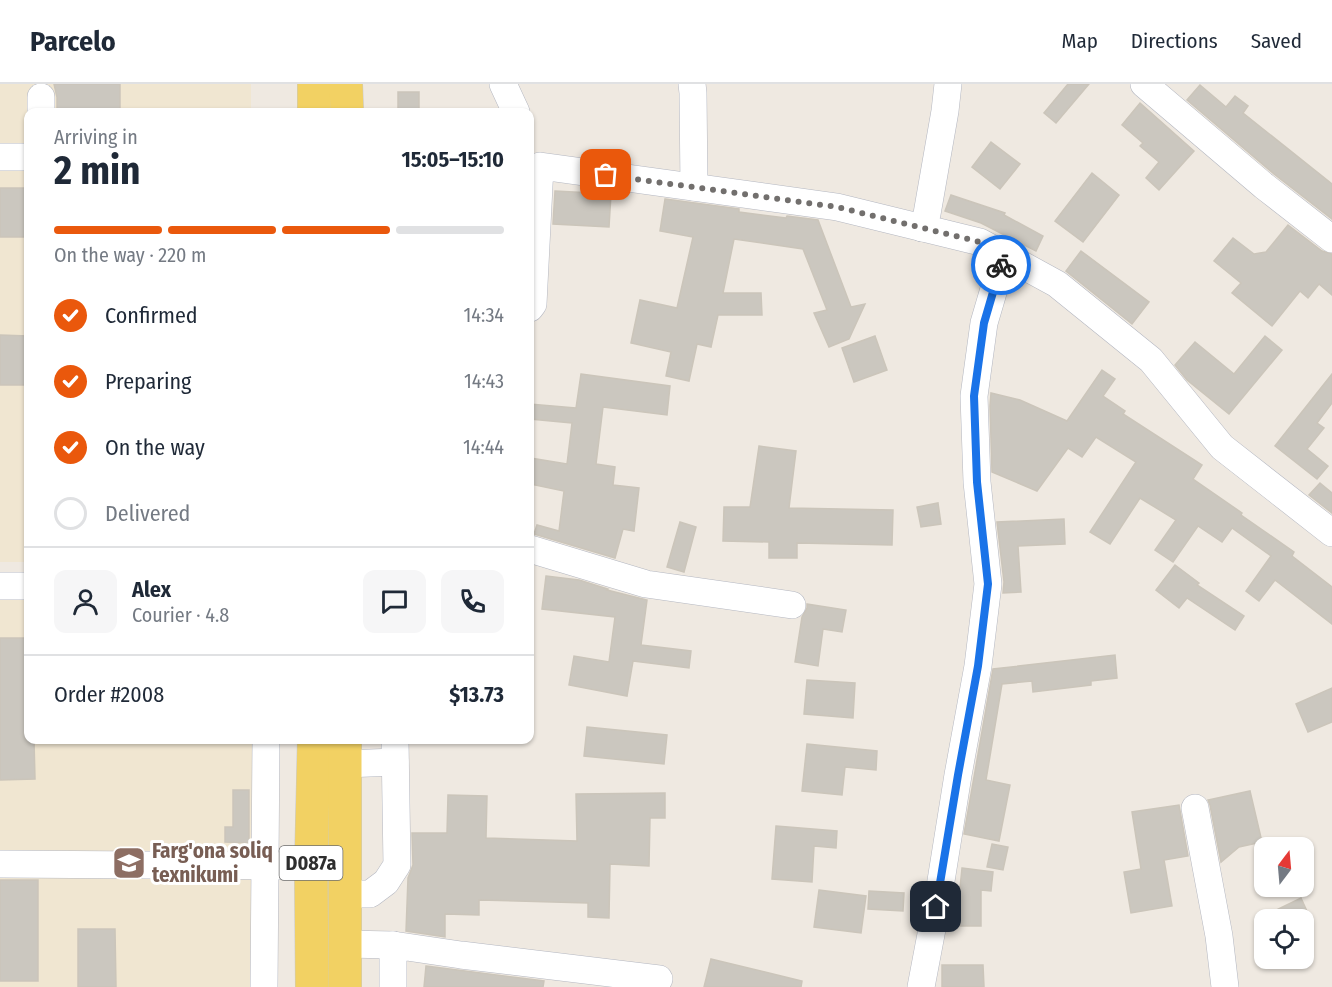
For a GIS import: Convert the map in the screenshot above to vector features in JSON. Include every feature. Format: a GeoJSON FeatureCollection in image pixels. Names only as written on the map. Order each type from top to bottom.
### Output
{"type":"FeatureCollection","features":[{"type":"Feature","properties":{"kind":"main road"},"geometry":{"type":"LineString","coordinates":[[314,84],[314,108]]}},
{"type":"Feature","properties":{"kind":"main road"},"geometry":{"type":"LineString","coordinates":[[346,84],[346,108]]}},
{"type":"Feature","properties":{"kind":"main road","name":"D087a"},"geometry":{"type":"LineString","coordinates":[[312,987],[311,866],[314,744]]}},
{"type":"Feature","properties":{"kind":"main road","name":"D087a"},"geometry":{"type":"LineString","coordinates":[[345,752],[345,987]]}},
{"type":"Feature","properties":{"kind":"street"},"geometry":{"type":"LineString","coordinates":[[503,84],[514,108]]}},
{"type":"Feature","properties":{"kind":"street"},"geometry":{"type":"LineString","coordinates":[[692,84],[694,187]]}},
{"type":"Feature","properties":{"kind":"street"},"geometry":{"type":"LineString","coordinates":[[922,228],[927,214],[948,84]]}},
{"type":"Feature","properties":{"kind":"street"},"geometry":{"type":"LineString","coordinates":[[1144,84],[1264,186],[1332,239]]}},
{"type":"Feature","properties":{"kind":"street"},"geometry":{"type":"LineString","coordinates":[[534,229],[535,154],[694,187],[837,207],[980,242],[1057,284],[1151,360],[1222,447],[1332,533]]}},
{"type":"Feature","properties":{"kind":"street"},"geometry":{"type":"LineString","coordinates":[[0,157],[24,157]]}},
{"type":"Feature","properties":{"kind":"street"},"geometry":{"type":"LineString","coordinates":[[921,987],[978,666],[987,595],[988,584],[977,482],[974,396],[984,323],[1004,255]]}},
{"type":"Feature","properties":{"kind":"street"},"geometry":{"type":"LineString","coordinates":[[534,550],[646,584],[792,605]]}},
{"type":"Feature","properties":{"kind":"street"},"geometry":{"type":"LineString","coordinates":[[0,586],[24,586]]}},
{"type":"Feature","properties":{"kind":"street"},"geometry":{"type":"LineString","coordinates":[[264,987],[266,744]]}},
{"type":"Feature","properties":{"kind":"street"},"geometry":{"type":"LineString","coordinates":[[345,752],[395,751],[397,865],[386,882],[370,894],[345,894]]}},
{"type":"Feature","properties":{"kind":"street"},"geometry":{"type":"LineString","coordinates":[[1195,808],[1219,936],[1225,987]]}},
{"type":"Feature","properties":{"kind":"street"},"geometry":{"type":"LineString","coordinates":[[0,864],[311,866]]}},
{"type":"Feature","properties":{"kind":"street"},"geometry":{"type":"LineString","coordinates":[[345,944],[393,945],[658,979]]}},
{"type":"Feature","properties":{"kind":"street"},"geometry":{"type":"LineString","coordinates":[[393,945],[393,987]]}},
{"type":"Feature","properties":{"kind":"shaded area"},"geometry":{"type":"Polygon","coordinates":[[[0,84],[251,84],[251,108],[24,108],[24,562],[0,562],[0,84]]]}},
{"type":"Feature","properties":{"kind":"shaded area","name":"Farg'ona soliq texnikumi"},"geometry":{"type":"Polygon","coordinates":[[[0,600],[24,600],[24,744],[256,744],[260,987],[0,987],[0,600]]]}},
{"type":"Feature","properties":{"kind":"building"},"geometry":{"type":"Polygon","coordinates":[[[54,84],[120,84],[120,108],[57,108],[54,84]]]}},
{"type":"Feature","properties":{"kind":"building"},"geometry":{"type":"Polygon","coordinates":[[[1068,84],[1089,84],[1056,123],[1044,113],[1068,84]]]}},
{"type":"Feature","properties":{"kind":"building"},"geometry":{"type":"Polygon","coordinates":[[[1200,85],[1226,107],[1235,96],[1248,106],[1243,113],[1332,184],[1332,219],[1274,174],[1187,100],[1200,85]]]}},
{"type":"Feature","properties":{"kind":"building"},"geometry":{"type":"Polygon","coordinates":[[[398,92],[419,92],[419,108],[398,108],[398,92]]]}},
{"type":"Feature","properties":{"kind":"building"},"geometry":{"type":"Polygon","coordinates":[[[1140,103],[1194,151],[1159,190],[1146,178],[1159,162],[1140,146],[1143,143],[1122,125],[1140,103]]]}},
{"type":"Feature","properties":{"kind":"building"},"geometry":{"type":"Polygon","coordinates":[[[991,142],[1020,164],[1000,189],[972,167],[991,142]]]}},
{"type":"Feature","properties":{"kind":"building"},"geometry":{"type":"Polygon","coordinates":[[[1092,173],[1119,195],[1083,242],[1055,221],[1092,173]]]}},
{"type":"Feature","properties":{"kind":"building"},"geometry":{"type":"Polygon","coordinates":[[[0,188],[24,188],[24,237],[0,237],[0,188]]]}},
{"type":"Feature","properties":{"kind":"building"},"geometry":{"type":"Polygon","coordinates":[[[555,191],[611,194],[609,227],[553,224],[555,191]]]}},
{"type":"Feature","properties":{"kind":"building"},"geometry":{"type":"Polygon","coordinates":[[[951,195],[1005,213],[1004,215],[1043,236],[1036,251],[981,223],[945,211],[951,195]]]}},
{"type":"Feature","properties":{"kind":"building"},"geometry":{"type":"Polygon","coordinates":[[[665,199],[739,209],[739,212],[818,220],[851,307],[865,304],[849,339],[829,347],[814,313],[827,310],[803,249],[734,239],[723,293],[761,293],[762,315],[718,315],[711,347],[697,344],[689,381],[666,376],[671,352],[631,343],[640,300],[677,308],[693,237],[660,231],[665,199]]]}},
{"type":"Feature","properties":{"kind":"building"},"geometry":{"type":"Polygon","coordinates":[[[1288,225],[1322,251],[1332,254],[1332,295],[1319,284],[1308,298],[1300,291],[1272,326],[1232,293],[1241,283],[1214,261],[1233,238],[1254,254],[1266,252],[1288,225]]]}},
{"type":"Feature","properties":{"kind":"building"},"geometry":{"type":"Polygon","coordinates":[[[1081,251],[1149,302],[1132,324],[1066,271],[1081,251]]]}},
{"type":"Feature","properties":{"kind":"building"},"geometry":{"type":"Polygon","coordinates":[[[0,335],[24,336],[24,385],[0,385],[0,335]]]}},
{"type":"Feature","properties":{"kind":"building"},"geometry":{"type":"Polygon","coordinates":[[[875,336],[887,370],[854,382],[842,348],[875,336]]]}},
{"type":"Feature","properties":{"kind":"building"},"geometry":{"type":"Polygon","coordinates":[[[1265,336],[1282,350],[1229,414],[1187,380],[1175,365],[1195,342],[1234,374],[1265,336]]]}},
{"type":"Feature","properties":{"kind":"building"},"geometry":{"type":"Polygon","coordinates":[[[1102,370],[1115,379],[1103,396],[1125,411],[1123,414],[1202,465],[1193,479],[1294,552],[1292,556],[1332,587],[1332,624],[1275,580],[1259,601],[1246,591],[1271,556],[1232,528],[1222,542],[1198,526],[1173,562],[1155,550],[1176,520],[1140,498],[1110,544],[1090,532],[1136,462],[1096,437],[1082,457],[1068,448],[1037,491],[992,472],[991,393],[1020,400],[1067,421],[1102,370]]]}},
{"type":"Feature","properties":{"kind":"building"},"geometry":{"type":"Polygon","coordinates":[[[581,374],[670,386],[667,415],[603,407],[596,464],[615,467],[613,485],[639,488],[634,531],[623,529],[615,558],[534,534],[537,525],[559,531],[564,491],[534,485],[534,459],[567,464],[572,423],[534,419],[534,404],[576,408],[581,374]]]}},
{"type":"Feature","properties":{"kind":"building"},"geometry":{"type":"Polygon","coordinates":[[[1332,374],[1332,403],[1317,423],[1324,428],[1307,449],[1328,466],[1317,479],[1275,446],[1332,374]]]}},
{"type":"Feature","properties":{"kind":"building"},"geometry":{"type":"Polygon","coordinates":[[[759,446],[796,451],[789,508],[893,510],[892,545],[797,543],[797,558],[769,558],[769,542],[723,541],[724,507],[750,507],[759,446]]]}},
{"type":"Feature","properties":{"kind":"building"},"geometry":{"type":"Polygon","coordinates":[[[1320,483],[1332,493],[1332,513],[1309,495],[1320,483]]]}},
{"type":"Feature","properties":{"kind":"building"},"geometry":{"type":"Polygon","coordinates":[[[938,503],[941,524],[921,527],[917,507],[938,503]]]}},
{"type":"Feature","properties":{"kind":"building"},"geometry":{"type":"Polygon","coordinates":[[[1064,519],[1065,544],[1018,546],[1021,592],[1003,593],[1004,582],[997,522],[1064,519]]]}},
{"type":"Feature","properties":{"kind":"building"},"geometry":{"type":"Polygon","coordinates":[[[680,522],[696,527],[684,572],[667,567],[680,522]]]}},
{"type":"Feature","properties":{"kind":"building"},"geometry":{"type":"Polygon","coordinates":[[[1175,565],[1199,583],[1197,585],[1244,616],[1235,630],[1187,598],[1179,608],[1156,590],[1175,565]]]}},
{"type":"Feature","properties":{"kind":"building"},"geometry":{"type":"Polygon","coordinates":[[[546,576],[579,580],[647,600],[641,645],[691,651],[689,668],[633,661],[627,696],[569,685],[574,656],[609,662],[615,617],[542,609],[546,576]]]}},
{"type":"Feature","properties":{"kind":"building"},"geometry":{"type":"Polygon","coordinates":[[[807,604],[846,610],[842,632],[823,629],[818,666],[795,662],[802,617],[807,604]]]}},
{"type":"Feature","properties":{"kind":"building"},"geometry":{"type":"Polygon","coordinates":[[[0,638],[24,638],[24,744],[34,744],[35,779],[0,780],[0,638]]]}},
{"type":"Feature","properties":{"kind":"building"},"geometry":{"type":"Polygon","coordinates":[[[1115,655],[1117,678],[1091,681],[1091,685],[1033,692],[1032,681],[1002,684],[986,780],[1010,785],[999,841],[964,834],[993,669],[1115,655]]]}},
{"type":"Feature","properties":{"kind":"building"},"geometry":{"type":"Polygon","coordinates":[[[807,680],[855,683],[853,718],[804,714],[807,680]]]}},
{"type":"Feature","properties":{"kind":"building"},"geometry":{"type":"Polygon","coordinates":[[[1332,688],[1332,722],[1308,732],[1296,704],[1332,688]]]}},
{"type":"Feature","properties":{"kind":"building"},"geometry":{"type":"Polygon","coordinates":[[[587,727],[667,735],[664,764],[584,756],[587,727]]]}},
{"type":"Feature","properties":{"kind":"building"},"geometry":{"type":"Polygon","coordinates":[[[807,744],[877,751],[876,770],[845,767],[842,795],[802,791],[807,744]]]}},
{"type":"Feature","properties":{"kind":"building"},"geometry":{"type":"Polygon","coordinates":[[[233,790],[249,790],[249,843],[225,842],[225,827],[233,827],[233,790]]]}},
{"type":"Feature","properties":{"kind":"building"},"geometry":{"type":"Polygon","coordinates":[[[1250,791],[1261,837],[1254,837],[1254,844],[1239,847],[1221,862],[1208,800],[1250,791]]]}},
{"type":"Feature","properties":{"kind":"building"},"geometry":{"type":"Polygon","coordinates":[[[665,793],[665,818],[650,818],[649,866],[610,864],[609,918],[588,917],[588,903],[479,900],[479,915],[445,914],[445,937],[406,931],[408,878],[413,865],[412,833],[447,833],[448,795],[487,796],[486,838],[577,841],[576,794],[665,793]]]}},
{"type":"Feature","properties":{"kind":"building"},"geometry":{"type":"Polygon","coordinates":[[[1179,805],[1188,856],[1164,860],[1172,906],[1131,913],[1124,872],[1141,869],[1132,812],[1179,805]]]}},
{"type":"Feature","properties":{"kind":"building"},"geometry":{"type":"Polygon","coordinates":[[[776,826],[837,831],[836,848],[814,846],[812,882],[772,879],[776,826]]]}},
{"type":"Feature","properties":{"kind":"building"},"geometry":{"type":"Polygon","coordinates":[[[992,844],[1008,847],[1003,870],[987,867],[992,844]]]}},
{"type":"Feature","properties":{"kind":"building"},"geometry":{"type":"Polygon","coordinates":[[[962,868],[993,872],[991,891],[981,890],[981,926],[960,926],[962,868]]]}},
{"type":"Feature","properties":{"kind":"building"},"geometry":{"type":"Polygon","coordinates":[[[0,880],[38,880],[38,981],[0,981],[0,880]]]}},
{"type":"Feature","properties":{"kind":"building"},"geometry":{"type":"Polygon","coordinates":[[[819,890],[866,896],[861,933],[814,927],[819,890]]]}},
{"type":"Feature","properties":{"kind":"building"},"geometry":{"type":"Polygon","coordinates":[[[869,891],[904,893],[903,911],[868,909],[869,891]]]}},
{"type":"Feature","properties":{"kind":"building"},"geometry":{"type":"Polygon","coordinates":[[[1301,898],[1306,909],[1278,909],[1301,898]]]}},
{"type":"Feature","properties":{"kind":"building"},"geometry":{"type":"Polygon","coordinates":[[[78,929],[115,929],[116,987],[78,987],[78,929]]]}},
{"type":"Feature","properties":{"kind":"building"},"geometry":{"type":"Polygon","coordinates":[[[711,959],[802,981],[801,987],[704,987],[711,959]]]}},
{"type":"Feature","properties":{"kind":"building"},"geometry":{"type":"Polygon","coordinates":[[[942,965],[983,965],[984,987],[942,987],[942,965]]]}},
{"type":"Feature","properties":{"kind":"building"},"geometry":{"type":"Polygon","coordinates":[[[426,966],[544,981],[543,987],[424,987],[426,966]]]}},
{"type":"Feature","properties":{"kind":"way so far"},"geometry":{"type":"LineString","coordinates":[[606,175],[837,207],[980,242],[1004,255],[1001,265]]}},
{"type":"Feature","properties":{"kind":"place","name":"Farg'ona soliq texnikumi"},"geometry":{"type":"Point","coordinates":[129,863]}},
{"type":"Feature","properties":{"kind":"route"},"geometry":{"type":"LineString","coordinates":[[936,907],[978,666],[988,584],[977,482],[974,396],[984,323],[1001,265]]}}]}
